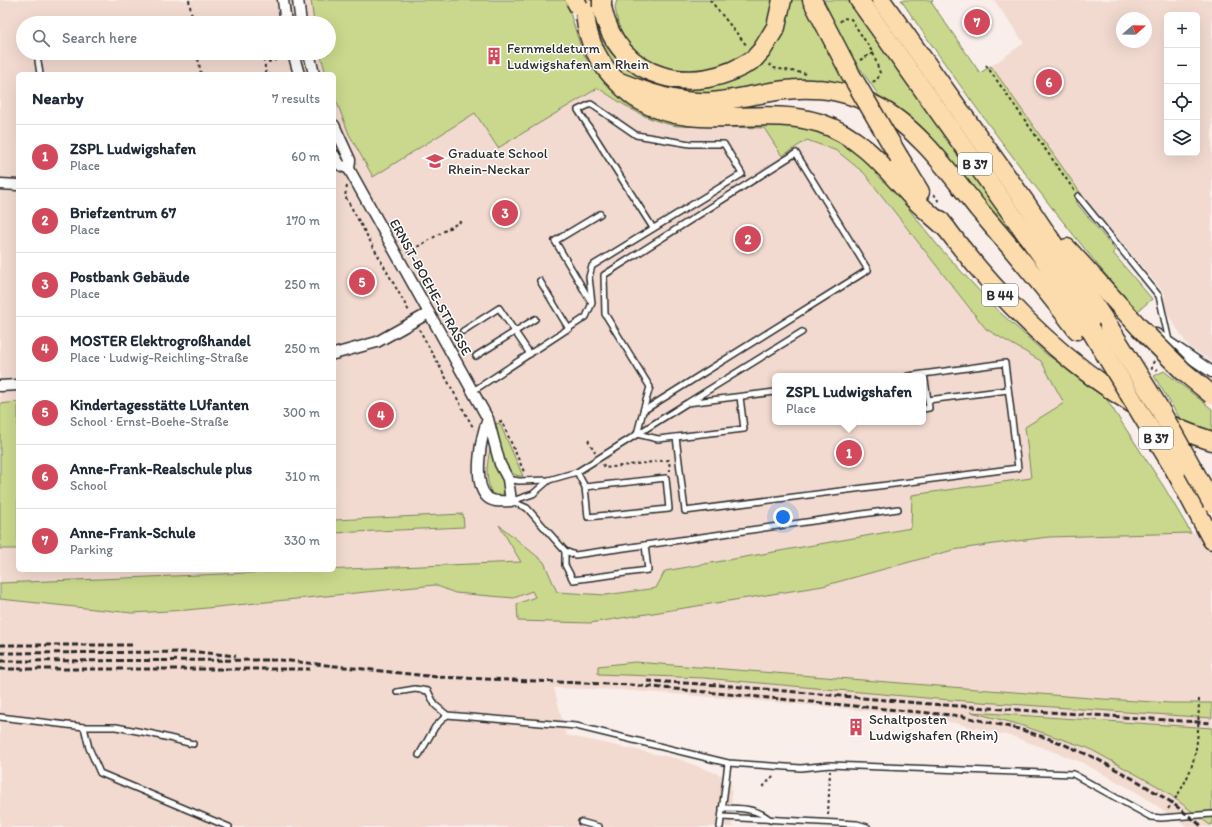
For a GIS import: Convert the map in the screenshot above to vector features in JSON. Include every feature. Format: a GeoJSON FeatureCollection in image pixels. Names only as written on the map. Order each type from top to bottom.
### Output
{"type":"FeatureCollection","features":[{"type":"Feature","properties":{"kind":"highway"},"geometry":{"type":"LineString","coordinates":[[593,5],[619,48],[633,62],[648,71],[676,79],[700,80],[717,77],[740,68],[758,55],[776,27],[782,0]]}},
{"type":"Feature","properties":{"kind":"highway","name":"B 44"},"geometry":{"type":"LineString","coordinates":[[812,0],[854,68],[899,157],[923,196],[970,260],[1005,300],[1077,364],[1139,408],[1176,428],[1212,442]]}},
{"type":"Feature","properties":{"kind":"highway","name":"B 37"},"geometry":{"type":"LineString","coordinates":[[859,0],[1041,256],[1084,329],[1136,404],[1176,472],[1212,540]]}},
{"type":"Feature","properties":{"kind":"highway","name":"B 37"},"geometry":{"type":"LineString","coordinates":[[881,0],[1028,206],[1109,328],[1158,406],[1212,503]]}},
{"type":"Feature","properties":{"kind":"highway"},"geometry":{"type":"LineString","coordinates":[[593,5],[589,38],[596,54],[605,68],[637,100],[656,110],[708,119],[770,116],[796,117],[820,123],[855,140],[878,159],[909,194],[947,229]]}},
{"type":"Feature","properties":{"kind":"highway"},"geometry":{"type":"LineString","coordinates":[[617,81],[664,98],[688,102],[711,102],[790,89],[814,88],[841,93],[876,106],[902,124],[943,166],[1084,329]]}},
{"type":"Feature","properties":{"kind":"highway"},"geometry":{"type":"LineString","coordinates":[[1028,206],[1170,358],[1212,395]]}},
{"type":"Feature","properties":{"kind":"street"},"geometry":{"type":"LineString","coordinates":[[284,0],[285,16]]}},
{"type":"Feature","properties":{"kind":"street"},"geometry":{"type":"LineString","coordinates":[[298,0],[300,16]]}},
{"type":"Feature","properties":{"kind":"street"},"geometry":{"type":"LineString","coordinates":[[295,60],[298,72]]}},
{"type":"Feature","properties":{"kind":"street"},"geometry":{"type":"LineString","coordinates":[[311,60],[314,72]]}},
{"type":"Feature","properties":{"kind":"street","name":"ERNST-BOEHE-STRASSE"},"geometry":{"type":"LineString","coordinates":[[336,130],[350,160],[349,169],[488,419],[500,464],[508,479],[511,501]]}},
{"type":"Feature","properties":{"kind":"street","name":"ERNST-BOEHE-STRASSE"},"geometry":{"type":"LineString","coordinates":[[336,158],[340,165],[349,169]]}},
{"type":"Feature","properties":{"kind":"street"},"geometry":{"type":"LineString","coordinates":[[0,184],[16,185]]}},
{"type":"Feature","properties":{"kind":"street"},"geometry":{"type":"LineString","coordinates":[[336,353],[376,342],[429,313]]}},
{"type":"Feature","properties":{"kind":"street"},"geometry":{"type":"LineString","coordinates":[[1148,329],[1212,372]]}},
{"type":"Feature","properties":{"kind":"street"},"geometry":{"type":"LineString","coordinates":[[0,386],[16,385]]}},
{"type":"Feature","properties":{"kind":"street"},"geometry":{"type":"LineString","coordinates":[[488,419],[485,428],[478,478],[478,490],[493,501],[511,501]]}},
{"type":"Feature","properties":{"kind":"lane"},"geometry":{"type":"LineString","coordinates":[[38,61],[40,72]]}},
{"type":"Feature","properties":{"kind":"lane"},"geometry":{"type":"LineString","coordinates":[[473,391],[586,317],[592,304],[589,278],[592,266],[654,228],[742,174],[724,144],[690,144],[636,135],[591,104],[578,110],[654,228]]}},
{"type":"Feature","properties":{"kind":"lane"},"geometry":{"type":"LineString","coordinates":[[637,434],[643,411],[650,387],[605,314],[604,275],[796,153],[868,270],[643,411]]}},
{"type":"Feature","properties":{"kind":"lane"},"geometry":{"type":"LineString","coordinates":[[1078,196],[1159,296],[1169,343]]}},
{"type":"Feature","properties":{"kind":"lane"},"geometry":{"type":"LineString","coordinates":[[592,304],[555,241],[600,214]]}},
{"type":"Feature","properties":{"kind":"lane"},"geometry":{"type":"LineString","coordinates":[[540,281],[569,328]]}},
{"type":"Feature","properties":{"kind":"lane"},"geometry":{"type":"LineString","coordinates":[[463,331],[499,308],[530,354]]}},
{"type":"Feature","properties":{"kind":"lane"},"geometry":{"type":"LineString","coordinates":[[476,356],[535,318]]}},
{"type":"Feature","properties":{"kind":"lane"},"geometry":{"type":"LineString","coordinates":[[508,479],[519,481],[549,480],[577,472],[802,332]]}},
{"type":"Feature","properties":{"kind":"lane"},"geometry":{"type":"LineString","coordinates":[[676,437],[685,511],[1018,468],[1005,363],[926,374]]}},
{"type":"Feature","properties":{"kind":"lane"},"geometry":{"type":"LineString","coordinates":[[926,387],[929,408],[926,408]]}},
{"type":"Feature","properties":{"kind":"lane"},"geometry":{"type":"LineString","coordinates":[[928,400],[1008,390]]}},
{"type":"Feature","properties":{"kind":"lane"},"geometry":{"type":"LineString","coordinates":[[687,403],[772,392]]}},
{"type":"Feature","properties":{"kind":"lane"},"geometry":{"type":"LineString","coordinates":[[637,434],[658,439],[744,429],[740,396]]}},
{"type":"Feature","properties":{"kind":"lane"},"geometry":{"type":"LineString","coordinates":[[577,472],[585,487],[588,518],[669,509],[666,478],[585,487]]}},
{"type":"Feature","properties":{"kind":"lane"},"geometry":{"type":"LineString","coordinates":[[511,501],[533,494],[549,480]]}},
{"type":"Feature","properties":{"kind":"lane"},"geometry":{"type":"LineString","coordinates":[[511,501],[527,508],[564,551],[575,554],[898,509]]}},
{"type":"Feature","properties":{"kind":"lane"},"geometry":{"type":"LineString","coordinates":[[564,551],[565,564],[573,580],[648,570],[645,545]]}},
{"type":"Feature","properties":{"kind":"lane"},"geometry":{"type":"LineString","coordinates":[[398,692],[415,689],[428,691],[434,705],[447,714],[576,726],[728,763],[802,768],[830,764],[1074,774],[1151,817],[1161,818],[1212,814]]}},
{"type":"Feature","properties":{"kind":"lane"},"geometry":{"type":"LineString","coordinates":[[419,755],[435,727],[447,714]]}},
{"type":"Feature","properties":{"kind":"lane"},"geometry":{"type":"LineString","coordinates":[[0,717],[84,727],[116,727],[193,744]]}},
{"type":"Feature","properties":{"kind":"lane"},"geometry":{"type":"LineString","coordinates":[[84,727],[89,748],[100,773],[228,827]]}},
{"type":"Feature","properties":{"kind":"lane"},"geometry":{"type":"LineString","coordinates":[[720,827],[728,763]]}},
{"type":"Feature","properties":{"kind":"lane"},"geometry":{"type":"LineString","coordinates":[[722,808],[742,808],[759,812],[770,820]]}},
{"type":"Feature","properties":{"kind":"lane"},"geometry":{"type":"LineString","coordinates":[[722,817],[857,824],[867,827]]}},
{"type":"Feature","properties":{"kind":"lane"},"geometry":{"type":"LineString","coordinates":[[581,822],[599,827]]}},
{"type":"Feature","properties":{"kind":"path"},"geometry":{"type":"LineString","coordinates":[[189,0],[192,16]]}},
{"type":"Feature","properties":{"kind":"path"},"geometry":{"type":"LineString","coordinates":[[710,0],[758,55],[774,68],[812,74]]}},
{"type":"Feature","properties":{"kind":"path"},"geometry":{"type":"LineString","coordinates":[[840,25],[840,21],[843,18],[851,19],[873,53],[880,73],[877,80],[869,83]]}},
{"type":"Feature","properties":{"kind":"path"},"geometry":{"type":"LineString","coordinates":[[854,68],[873,53]]}},
{"type":"Feature","properties":{"kind":"path"},"geometry":{"type":"LineString","coordinates":[[199,60],[201,72]]}},
{"type":"Feature","properties":{"kind":"path"},"geometry":{"type":"LineString","coordinates":[[265,60],[268,72]]}},
{"type":"Feature","properties":{"kind":"path"},"geometry":{"type":"LineString","coordinates":[[268,62],[277,60]]}},
{"type":"Feature","properties":{"kind":"path"},"geometry":{"type":"LineString","coordinates":[[986,65],[1078,196]]}},
{"type":"Feature","properties":{"kind":"path"},"geometry":{"type":"LineString","coordinates":[[349,169],[345,196],[476,433]]}},
{"type":"Feature","properties":{"kind":"path"},"geometry":{"type":"LineString","coordinates":[[399,258],[463,220]]}},
{"type":"Feature","properties":{"kind":"path"},"geometry":{"type":"LineString","coordinates":[[1155,361],[1158,362],[1160,366],[1156,370],[1152,367],[1155,361]]}},
{"type":"Feature","properties":{"kind":"path"},"geometry":{"type":"LineString","coordinates":[[488,419],[502,422],[527,480]]}},
{"type":"Feature","properties":{"kind":"path"},"geometry":{"type":"LineString","coordinates":[[588,440],[605,468],[669,460],[670,473],[666,478]]}},
{"type":"Feature","properties":{"kind":"path"},"geometry":{"type":"LineString","coordinates":[[1161,818],[1177,797],[1193,765],[1198,744],[1199,698]]}},
{"type":"Feature","properties":{"kind":"path"},"geometry":{"type":"LineString","coordinates":[[821,816],[828,816],[830,764]]}},
{"type":"Feature","properties":{"kind":"path"},"geometry":{"type":"LineString","coordinates":[[762,786],[782,766]]}},
{"type":"Feature","properties":{"kind":"shaded area"},"geometry":{"type":"Polygon","coordinates":[[[0,0],[311,0],[313,16],[16,16],[16,60],[336,60],[336,17],[351,5],[598,88],[677,126],[764,128],[782,156],[807,140],[837,151],[863,173],[986,329],[1041,361],[1064,403],[1025,427],[1032,479],[912,495],[911,528],[665,571],[656,588],[606,595],[557,592],[544,562],[500,526],[521,562],[336,570],[336,533],[464,527],[463,514],[336,520],[336,72],[16,72],[16,402],[0,404],[0,0]]]}},
{"type":"Feature","properties":{"kind":"shaded area"},"geometry":{"type":"Polygon","coordinates":[[[994,0],[1212,0],[1212,362],[1189,347],[1163,307],[1165,294],[1082,195],[991,66],[1024,43],[994,0]]]}},
{"type":"Feature","properties":{"kind":"shaded area"},"geometry":{"type":"Polygon","coordinates":[[[1212,532],[1212,703],[1171,703],[1103,699],[635,662],[598,666],[598,674],[704,678],[937,699],[1212,718],[1212,728],[974,712],[1014,723],[1088,748],[1161,788],[1209,824],[1212,824],[1212,827],[1188,827],[1138,793],[1081,762],[1014,737],[938,719],[830,707],[726,698],[619,690],[554,688],[566,735],[679,759],[731,779],[732,826],[736,827],[0,827],[0,599],[132,613],[187,610],[435,585],[455,593],[533,591],[552,622],[590,623],[823,586],[953,550],[1049,537],[1212,532]]]}},
{"type":"Feature","properties":{"kind":"shaded area"},"geometry":{"type":"Polygon","coordinates":[[[0,549],[16,549],[16,572],[280,572],[0,583],[0,549]]]}},
{"type":"Feature","properties":{"kind":"green space"},"geometry":{"type":"Polygon","coordinates":[[[311,0],[566,0],[582,51],[590,65],[614,89],[798,125],[841,139],[876,168],[939,247],[994,307],[1046,354],[1101,391],[1164,487],[1191,533],[1049,537],[953,550],[823,586],[590,623],[518,621],[517,604],[535,597],[532,591],[514,598],[455,593],[435,585],[187,610],[132,613],[0,599],[0,583],[273,572],[336,572],[336,569],[521,562],[499,525],[544,562],[557,592],[606,595],[656,588],[665,571],[911,528],[912,495],[1031,478],[1025,427],[1064,403],[1041,361],[986,329],[864,173],[837,151],[807,140],[782,156],[764,128],[677,126],[655,120],[636,112],[598,88],[498,148],[475,113],[373,177],[349,134],[336,100],[336,72],[325,72],[322,60],[336,60],[336,16],[313,16],[311,0]]]}},
{"type":"Feature","properties":{"kind":"green space"},"geometry":{"type":"Polygon","coordinates":[[[591,0],[595,0],[596,19],[600,35],[608,49],[618,61],[646,78],[663,83],[702,89],[737,78],[750,72],[762,63],[773,50],[780,36],[785,22],[789,0],[803,0],[846,84],[805,85],[706,96],[667,93],[617,70],[605,56],[590,13],[591,0]]]}},
{"type":"Feature","properties":{"kind":"green space"},"geometry":{"type":"Polygon","coordinates":[[[617,0],[775,0],[765,32],[741,61],[682,76],[644,59],[629,46],[618,24],[615,7],[617,0]]]}},
{"type":"Feature","properties":{"kind":"green space"},"geometry":{"type":"Polygon","coordinates":[[[821,0],[848,0],[1070,310],[881,99],[843,43],[821,0]]]}},
{"type":"Feature","properties":{"kind":"green space"},"geometry":{"type":"Polygon","coordinates":[[[901,0],[933,0],[931,2],[980,73],[991,66],[1082,195],[1075,201],[1115,250],[1113,253],[1152,299],[1138,311],[1096,263],[1016,161],[957,81],[901,0]]]}},
{"type":"Feature","properties":{"kind":"green space"},"geometry":{"type":"Polygon","coordinates":[[[1164,371],[1212,409],[1212,433],[1182,422],[1154,376],[1164,371]]]}},
{"type":"Feature","properties":{"kind":"green space"},"geometry":{"type":"Polygon","coordinates":[[[16,402],[16,549],[0,549],[0,404],[16,402]]]}},
{"type":"Feature","properties":{"kind":"green space"},"geometry":{"type":"Polygon","coordinates":[[[496,423],[500,424],[523,476],[515,475],[505,464],[500,448],[496,423]]]}},
{"type":"Feature","properties":{"kind":"green space"},"geometry":{"type":"Polygon","coordinates":[[[492,442],[503,476],[505,492],[500,496],[493,496],[488,483],[487,469],[492,442]]]}},
{"type":"Feature","properties":{"kind":"green space"},"geometry":{"type":"Polygon","coordinates":[[[463,514],[464,527],[336,533],[336,520],[463,514]]]}},
{"type":"Feature","properties":{"kind":"green space"},"geometry":{"type":"Polygon","coordinates":[[[635,662],[1103,699],[1171,703],[1212,703],[1212,718],[937,699],[704,678],[598,674],[598,666],[635,662]]]}},
{"type":"Feature","properties":{"kind":"green space"},"geometry":{"type":"Polygon","coordinates":[[[971,712],[1212,728],[1212,824],[1210,825],[1161,788],[1088,748],[1014,723],[971,712]]]}},
{"type":"Feature","properties":{"kind":"railway"},"geometry":{"type":"LineString","coordinates":[[0,645],[135,645]]}},
{"type":"Feature","properties":{"kind":"railway"},"geometry":{"type":"LineString","coordinates":[[0,653],[198,652],[236,656]]}},
{"type":"Feature","properties":{"kind":"railway"},"geometry":{"type":"LineString","coordinates":[[0,661],[280,660],[437,677],[631,685],[961,716],[1019,729],[1056,741],[1093,757],[1139,782],[1171,802],[1203,827]]}},
{"type":"Feature","properties":{"kind":"railway"},"geometry":{"type":"LineString","coordinates":[[0,669],[310,669]]}},
{"type":"Feature","properties":{"kind":"railway"},"geometry":{"type":"LineString","coordinates":[[647,681],[719,685],[930,704],[1212,723]]}},
{"type":"Feature","properties":{"kind":"place","name":"Anne-Frank-Schule"},"geometry":{"type":"Point","coordinates":[977,22]}},
{"type":"Feature","properties":{"kind":"place","name":"Fernmeldeturm Ludwigshafen am Rhein"},"geometry":{"type":"Point","coordinates":[494,56]}},
{"type":"Feature","properties":{"kind":"place","name":"Anne-Frank-Realschule plus"},"geometry":{"type":"Point","coordinates":[1049,82]}},
{"type":"Feature","properties":{"kind":"place","name":"Graduate School Rhein-Neckar"},"geometry":{"type":"Point","coordinates":[435,161]}},
{"type":"Feature","properties":{"kind":"place","name":"Postbank Gebäude"},"geometry":{"type":"Point","coordinates":[505,213]}},
{"type":"Feature","properties":{"kind":"place","name":"Briefzentrum 67"},"geometry":{"type":"Point","coordinates":[748,239]}},
{"type":"Feature","properties":{"kind":"place","name":"Kindertagesstätte LUfanten"},"geometry":{"type":"Point","coordinates":[362,282]}},
{"type":"Feature","properties":{"kind":"place","name":"MOSTER Elektrogroßhandel"},"geometry":{"type":"Point","coordinates":[381,415]}},
{"type":"Feature","properties":{"kind":"place","name":"ZSPL Ludwigshafen"},"geometry":{"type":"Point","coordinates":[849,453]}},
{"type":"Feature","properties":{"kind":"place","name":"Schaltposten Ludwigshafen (Rhein)"},"geometry":{"type":"Point","coordinates":[856,727]}}]}
